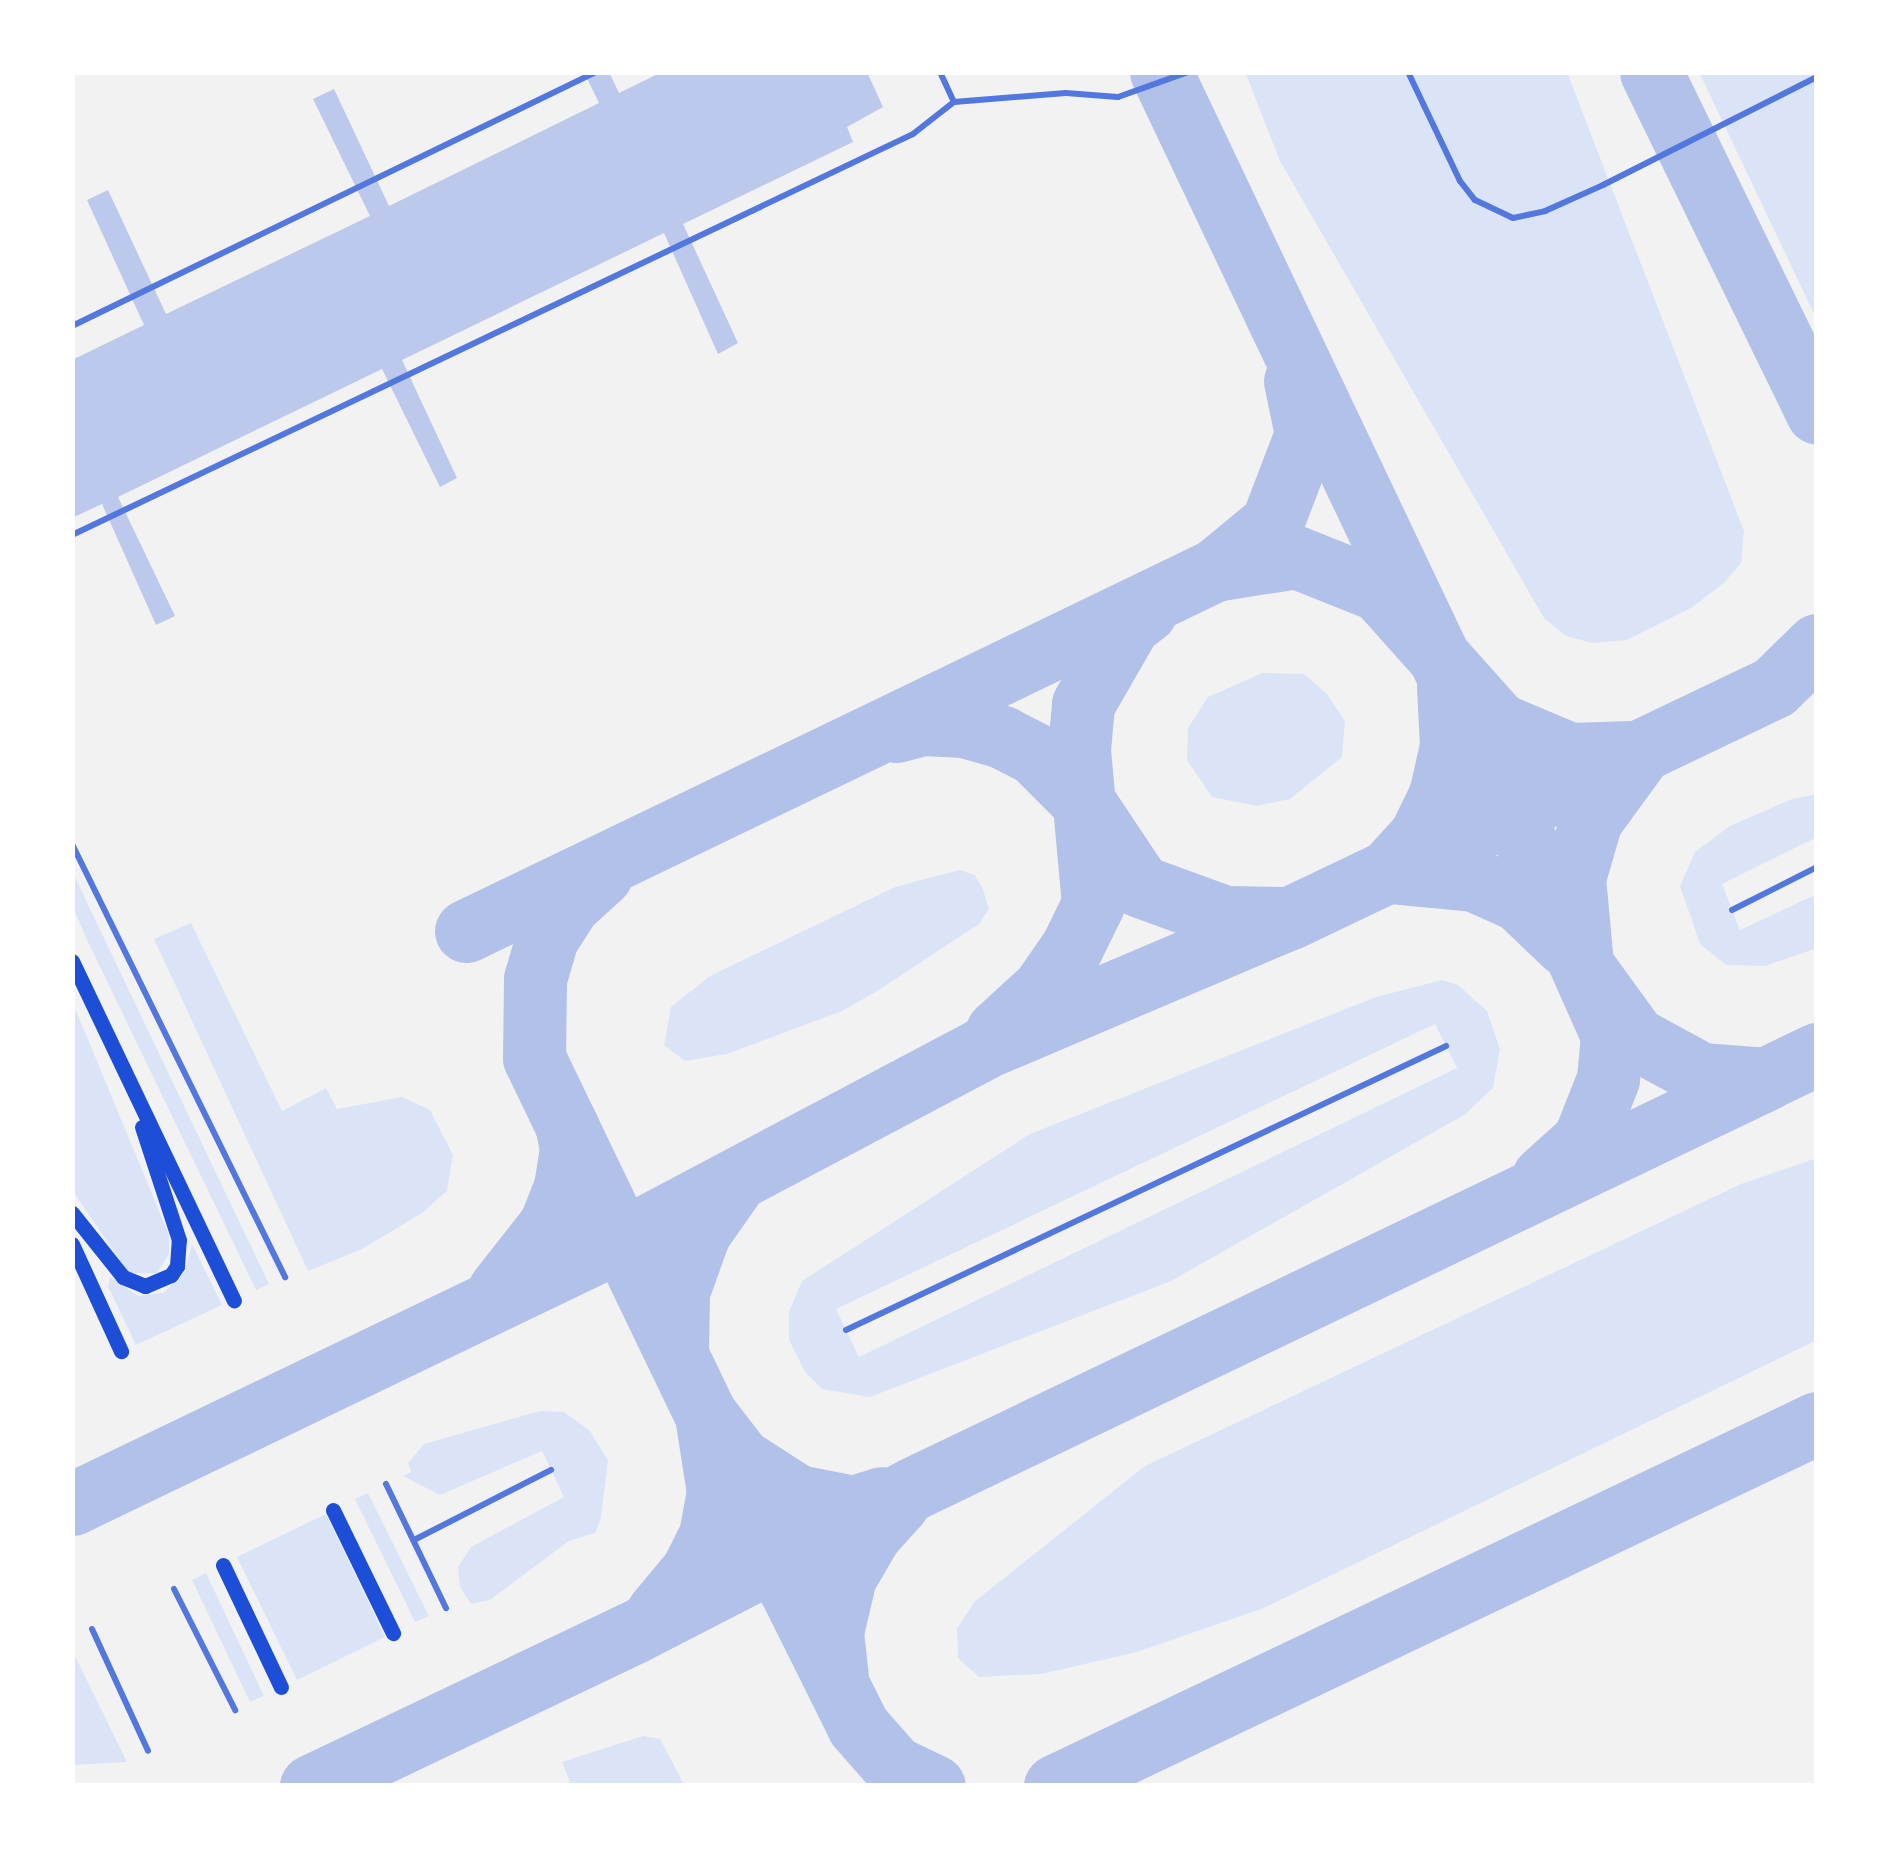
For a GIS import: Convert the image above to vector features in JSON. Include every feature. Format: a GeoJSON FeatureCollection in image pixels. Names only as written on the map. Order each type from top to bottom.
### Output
{"type":"FeatureCollection","features":[{"type":"Feature","properties":{"kind":"main road"},"geometry":{"type":"LineString","coordinates":[[72,961],[234,1300]]}},
{"type":"Feature","properties":{"kind":"main road"},"geometry":{"type":"LineString","coordinates":[[72,1213],[133,1283],[156,1285],[177,1266],[174,1221],[118,1058]]}},
{"type":"Feature","properties":{"kind":"main road"},"geometry":{"type":"LineString","coordinates":[[72,1244],[122,1351]]}},
{"type":"Feature","properties":{"kind":"main road"},"geometry":{"type":"LineString","coordinates":[[333,1510],[393,1633]]}},
{"type":"Feature","properties":{"kind":"main road"},"geometry":{"type":"LineString","coordinates":[[223,1565],[281,1687]]}},
{"type":"Feature","properties":{"kind":"lane"},"geometry":{"type":"LineString","coordinates":[[72,326],[596,72]]}},
{"type":"Feature","properties":{"kind":"lane"},"geometry":{"type":"LineString","coordinates":[[940,72],[954,102]]}},
{"type":"Feature","properties":{"kind":"lane"},"geometry":{"type":"LineString","coordinates":[[72,535],[913,134],[954,102],[1066,93],[1118,97],[1188,72]]}},
{"type":"Feature","properties":{"kind":"lane"},"geometry":{"type":"LineString","coordinates":[[1408,72],[1460,181],[1475,200],[1513,218],[1545,211],[1603,185],[1817,77]]}},
{"type":"Feature","properties":{"kind":"lane"},"geometry":{"type":"LineString","coordinates":[[72,844],[285,1276]]}},
{"type":"Feature","properties":{"kind":"lane"},"geometry":{"type":"LineString","coordinates":[[1732,910],[1817,867]]}},
{"type":"Feature","properties":{"kind":"lane"},"geometry":{"type":"LineString","coordinates":[[846,1330],[1446,1046]]}},
{"type":"Feature","properties":{"kind":"lane"},"geometry":{"type":"LineString","coordinates":[[414,1540],[551,1470]]}},
{"type":"Feature","properties":{"kind":"lane"},"geometry":{"type":"LineString","coordinates":[[386,1484],[446,1608]]}},
{"type":"Feature","properties":{"kind":"lane"},"geometry":{"type":"LineString","coordinates":[[174,1589],[235,1710]]}},
{"type":"Feature","properties":{"kind":"lane"},"geometry":{"type":"LineString","coordinates":[[92,1629],[148,1751]]}},
{"type":"Feature","properties":{"kind":"shaded area"},"geometry":{"type":"Polygon","coordinates":[[[1245,72],[1567,72],[1744,531],[1741,563],[1724,583],[1691,608],[1627,640],[1592,643],[1566,636],[1544,618],[1280,161],[1245,72]]]}},
{"type":"Feature","properties":{"kind":"shaded area"},"geometry":{"type":"Polygon","coordinates":[[[1699,72],[1817,72],[1817,320],[1699,72]]]}},
{"type":"Feature","properties":{"kind":"shaded area"},"geometry":{"type":"Polygon","coordinates":[[[1262,673],[1304,674],[1327,694],[1345,721],[1342,757],[1290,799],[1257,806],[1212,797],[1187,760],[1188,728],[1208,697],[1262,673]]]}},
{"type":"Feature","properties":{"kind":"shaded area"},"geometry":{"type":"Polygon","coordinates":[[[1817,794],[1817,837],[1722,884],[1740,930],[1817,894],[1817,948],[1765,966],[1726,965],[1700,944],[1680,886],[1695,852],[1730,826],[1792,799],[1817,794]]]}},
{"type":"Feature","properties":{"kind":"shaded area"},"geometry":{"type":"Polygon","coordinates":[[[959,870],[975,875],[983,889],[989,909],[979,924],[874,993],[842,1011],[727,1054],[685,1061],[664,1045],[671,1007],[710,976],[895,887],[959,870]]]}},
{"type":"Feature","properties":{"kind":"shaded area"},"geometry":{"type":"Polygon","coordinates":[[[72,871],[269,1284],[256,1290],[88,942],[72,905],[72,871]]]}},
{"type":"Feature","properties":{"kind":"shaded area"},"geometry":{"type":"Polygon","coordinates":[[[191,923],[282,1111],[326,1088],[337,1109],[402,1097],[430,1110],[453,1155],[447,1191],[422,1213],[362,1249],[308,1271],[154,939],[191,923]]]}},
{"type":"Feature","properties":{"kind":"shaded area"},"geometry":{"type":"Polygon","coordinates":[[[1442,980],[1458,985],[1487,1011],[1500,1049],[1493,1088],[1464,1115],[1171,1281],[870,1397],[822,1389],[805,1372],[789,1340],[789,1311],[802,1281],[1030,1134],[1376,997],[1442,980]],[[1435,1024],[836,1309],[859,1357],[1457,1068],[1435,1024]]]}},
{"type":"Feature","properties":{"kind":"shaded area"},"geometry":{"type":"Polygon","coordinates":[[[72,1001],[169,1235],[169,1254],[157,1273],[129,1273],[72,1190],[72,1001]]]}},
{"type":"Feature","properties":{"kind":"shaded area"},"geometry":{"type":"Polygon","coordinates":[[[1817,1158],[1817,1340],[1264,1608],[1137,1652],[1041,1674],[979,1677],[958,1658],[957,1629],[974,1602],[1145,1466],[1741,1184],[1817,1158]]]}},
{"type":"Feature","properties":{"kind":"shaded area"},"geometry":{"type":"Polygon","coordinates":[[[192,1244],[222,1305],[136,1345],[108,1286],[110,1277],[138,1296],[163,1293],[185,1272],[192,1244]]]}},
{"type":"Feature","properties":{"kind":"shaded area"},"geometry":{"type":"Polygon","coordinates":[[[540,1411],[564,1412],[589,1430],[608,1460],[601,1518],[595,1533],[569,1541],[490,1600],[471,1604],[460,1587],[458,1567],[471,1547],[564,1497],[542,1451],[440,1495],[403,1476],[411,1472],[408,1463],[424,1444],[540,1411]]]}},
{"type":"Feature","properties":{"kind":"shaded area"},"geometry":{"type":"Polygon","coordinates":[[[368,1493],[429,1616],[415,1622],[355,1499],[368,1493]]]}},
{"type":"Feature","properties":{"kind":"shaded area"},"geometry":{"type":"Polygon","coordinates":[[[326,1514],[385,1637],[297,1680],[237,1557],[326,1514]]]}},
{"type":"Feature","properties":{"kind":"shaded area"},"geometry":{"type":"Polygon","coordinates":[[[206,1573],[264,1696],[250,1702],[192,1580],[206,1573]]]}},
{"type":"Feature","properties":{"kind":"shaded area"},"geometry":{"type":"Polygon","coordinates":[[[72,1650],[127,1762],[72,1765],[72,1650]]]}},
{"type":"Feature","properties":{"kind":"shaded area"},"geometry":{"type":"Polygon","coordinates":[[[643,1736],[660,1739],[685,1786],[563,1786],[570,1782],[562,1762],[643,1736]]]}},
{"type":"Feature","properties":{"kind":"building"},"geometry":{"type":"Polygon","coordinates":[[[584,72],[609,72],[619,93],[662,72],[867,72],[883,107],[847,127],[853,142],[683,224],[738,343],[718,354],[664,233],[402,360],[457,478],[440,487],[382,369],[118,497],[175,616],[156,625],[102,504],[72,518],[72,360],[144,325],[87,200],[108,190],[166,314],[370,216],[313,99],[334,89],[389,206],[599,103],[584,72]]]}},
{"type":"Feature","properties":{"kind":"taxiway"},"geometry":{"type":"LineString","coordinates":[[1161,72],[1513,813],[1612,1035],[1608,1079],[1584,1140],[1543,1177]]}},
{"type":"Feature","properties":{"kind":"taxiway"},"geometry":{"type":"LineString","coordinates":[[1651,72],[1817,413]]}},
{"type":"Feature","properties":{"kind":"taxiway"},"geometry":{"type":"LineString","coordinates":[[466,931],[1215,570],[1272,523],[1306,434],[1295,381]]}},
{"type":"Feature","properties":{"kind":"taxiway"},"geometry":{"type":"LineString","coordinates":[[1215,570],[1296,557],[1379,590],[1499,724],[1570,754],[1633,752]]}},
{"type":"Feature","properties":{"kind":"taxiway"},"geometry":{"type":"LineString","coordinates":[[997,1031],[1043,989],[1072,947],[1093,904],[1079,750],[1083,704],[1129,624],[1146,611]]}},
{"type":"Feature","properties":{"kind":"taxiway"},"geometry":{"type":"LineString","coordinates":[[72,1504],[623,1239],[983,1048],[1290,918],[1774,687],[1817,645]]}},
{"type":"Feature","properties":{"kind":"taxiway"},"geometry":{"type":"LineString","coordinates":[[1390,869],[1420,836],[1440,795],[1451,746],[1448,686]]}},
{"type":"Feature","properties":{"kind":"taxiway"},"geometry":{"type":"LineString","coordinates":[[896,731],[923,724],[964,726],[1002,737],[1035,754],[1086,805],[1140,886],[1225,917],[1284,918]]}},
{"type":"Feature","properties":{"kind":"taxiway"},"geometry":{"type":"LineString","coordinates":[[1639,754],[1591,820],[1574,878],[1582,965],[1635,1038],[1701,1074],[1766,1079]]}},
{"type":"Feature","properties":{"kind":"taxiway"},"geometry":{"type":"LineString","coordinates":[[1389,872],[1474,880],[1519,900],[1566,945]]}},
{"type":"Feature","properties":{"kind":"taxiway"},"geometry":{"type":"LineString","coordinates":[[601,875],[569,904],[547,938],[535,979],[534,1058],[706,1415],[740,1459],[797,1496],[853,1507],[882,1498]]}},
{"type":"Feature","properties":{"kind":"taxiway"},"geometry":{"type":"LineString","coordinates":[[1730,1096],[1817,1054]]}},
{"type":"Feature","properties":{"kind":"taxiway"},"geometry":{"type":"LineString","coordinates":[[311,1786],[632,1633],[912,1489],[1766,1079]]}},
{"type":"Feature","properties":{"kind":"taxiway"},"geometry":{"type":"LineString","coordinates":[[499,1290],[550,1225],[565,1187],[571,1149],[566,1124]]}},
{"type":"Feature","properties":{"kind":"taxiway"},"geometry":{"type":"LineString","coordinates":[[677,1352],[678,1292],[699,1233],[736,1180]]}},
{"type":"Feature","properties":{"kind":"taxiway"},"geometry":{"type":"LineString","coordinates":[[657,1613],[692,1571],[710,1535],[718,1492],[706,1415]]}},
{"type":"Feature","properties":{"kind":"taxiway"},"geometry":{"type":"LineString","coordinates":[[1055,1786],[1817,1423]]}},
{"type":"Feature","properties":{"kind":"taxiway"},"geometry":{"type":"LineString","coordinates":[[837,1678],[832,1632],[845,1577],[870,1534],[898,1503]]}},
{"type":"Feature","properties":{"kind":"taxiway"},"geometry":{"type":"LineString","coordinates":[[758,1525],[858,1726],[894,1767],[934,1786]]}}]}
